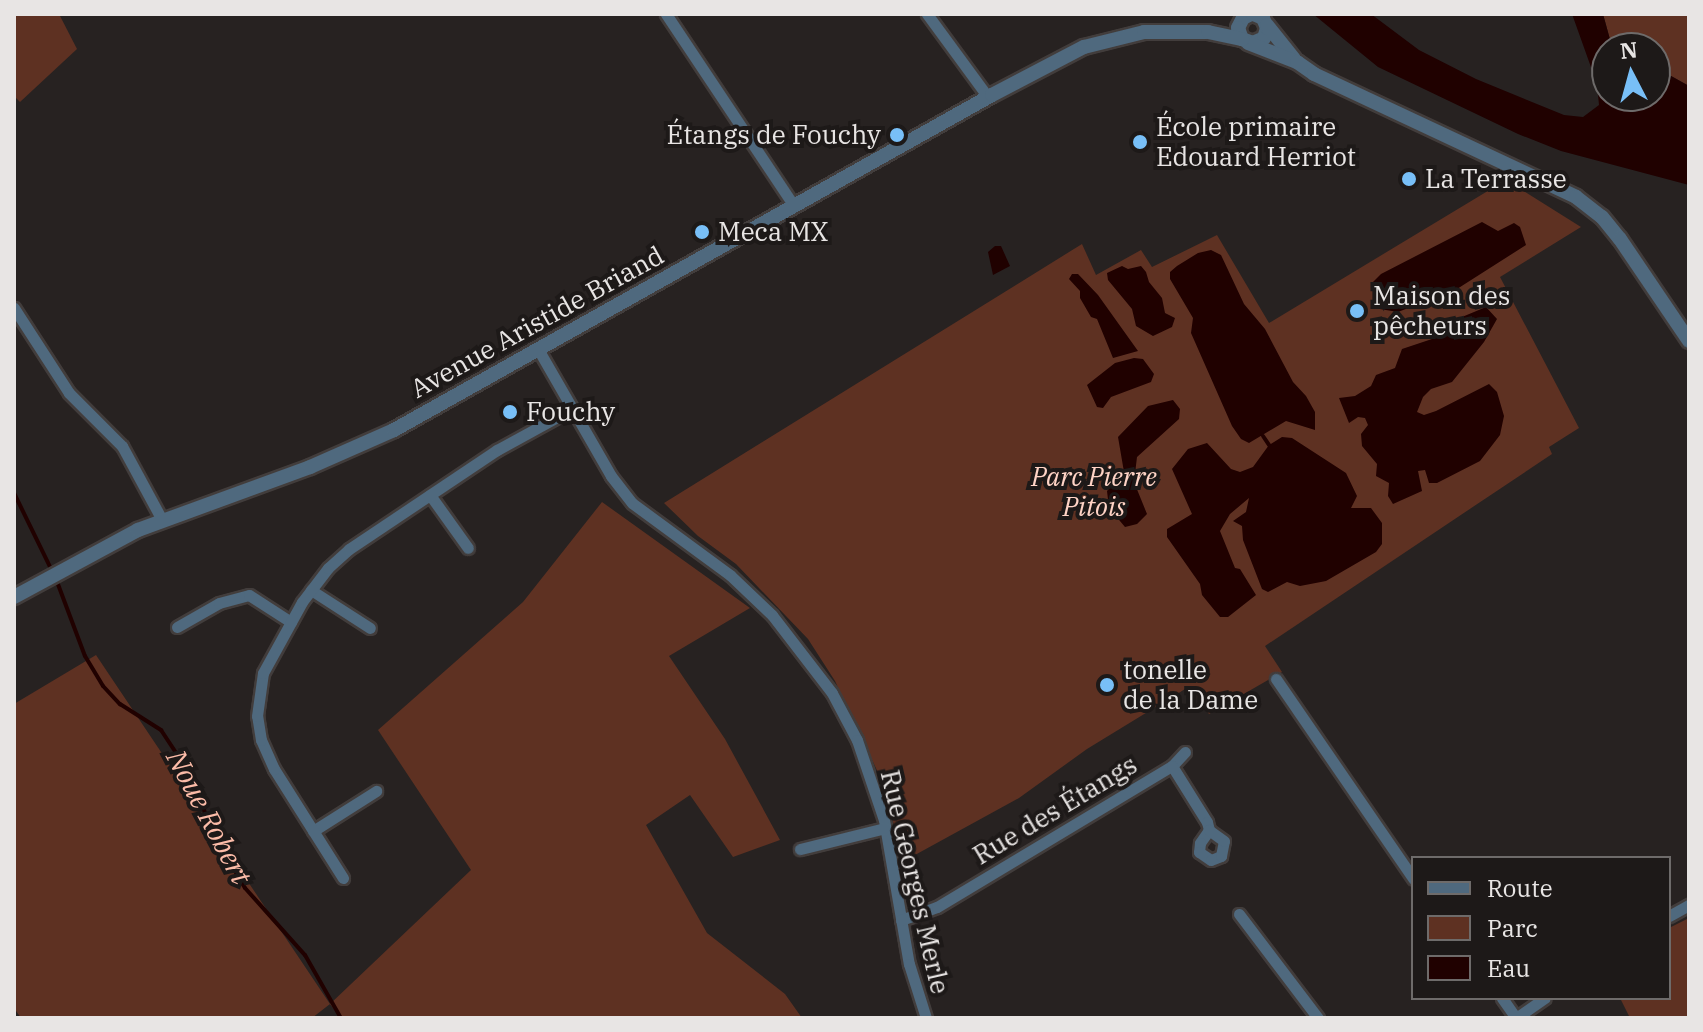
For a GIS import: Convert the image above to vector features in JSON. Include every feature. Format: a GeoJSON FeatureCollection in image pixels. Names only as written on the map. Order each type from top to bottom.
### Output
{"type":"FeatureCollection","features":[{"type":"Feature","properties":{"kind":"street"},"geometry":{"type":"LineString","coordinates":[[666,14],[794,206]]}},
{"type":"Feature","properties":{"kind":"street"},"geometry":{"type":"LineString","coordinates":[[927,14],[988,97]]}},
{"type":"Feature","properties":{"kind":"street"},"geometry":{"type":"LineString","coordinates":[[1239,24],[1245,41],[1262,40],[1260,17]]}},
{"type":"Feature","properties":{"kind":"street","name":"Avenue Aristide Briand"},"geometry":{"type":"LineString","coordinates":[[1208,32],[1260,17],[1297,62]]}},
{"type":"Feature","properties":{"kind":"street","name":"Avenue Aristide Briand"},"geometry":{"type":"LineString","coordinates":[[14,597],[64,568],[162,520],[348,452],[988,97],[1084,47],[1144,32],[1208,32],[1245,41],[1297,62],[1314,74],[1576,197],[1602,217],[1620,239],[1685,324],[1689,341]]}},
{"type":"Feature","properties":{"kind":"street"},"geometry":{"type":"LineString","coordinates":[[14,308],[69,393],[122,446],[162,520]]}},
{"type":"Feature","properties":{"kind":"street","name":"Rue Georges Merle"},"geometry":{"type":"LineString","coordinates":[[538,349],[611,476],[632,503],[730,575],[772,615],[832,693],[857,740],[885,828],[909,964],[926,1018]]}},
{"type":"Feature","properties":{"kind":"street"},"geometry":{"type":"LineString","coordinates":[[343,878],[274,769],[261,740],[257,716],[263,673],[311,590],[349,549],[497,450],[572,409]]}},
{"type":"Feature","properties":{"kind":"street"},"geometry":{"type":"LineString","coordinates":[[430,495],[468,548]]}},
{"type":"Feature","properties":{"kind":"street"},"geometry":{"type":"LineString","coordinates":[[311,590],[370,628]]}},
{"type":"Feature","properties":{"kind":"street"},"geometry":{"type":"LineString","coordinates":[[177,627],[219,603],[249,595],[291,622]]}},
{"type":"Feature","properties":{"kind":"street"},"geometry":{"type":"LineString","coordinates":[[1276,679],[1411,875]]}},
{"type":"Feature","properties":{"kind":"street"},"geometry":{"type":"LineString","coordinates":[[1172,766],[1185,752]]}},
{"type":"Feature","properties":{"kind":"street","name":"Rue des Étangs"},"geometry":{"type":"LineString","coordinates":[[901,920],[937,907],[1172,766],[1208,826]]}},
{"type":"Feature","properties":{"kind":"street"},"geometry":{"type":"LineString","coordinates":[[313,831],[376,791]]}},
{"type":"Feature","properties":{"kind":"street"},"geometry":{"type":"LineString","coordinates":[[800,849],[885,828]]}},
{"type":"Feature","properties":{"kind":"street"},"geometry":{"type":"LineString","coordinates":[[1671,915],[1689,905]]}},
{"type":"Feature","properties":{"kind":"street"},"geometry":{"type":"LineString","coordinates":[[1239,914],[1318,1018]]}},
{"type":"Feature","properties":{"kind":"street"},"geometry":{"type":"LineString","coordinates":[[1503,1000],[1516,1018],[1542,1000]]}},
{"type":"Feature","properties":{"kind":"green space"},"geometry":{"type":"Polygon","coordinates":[[[14,14],[59,14],[77,49],[20,102],[14,96],[14,14]]]}},
{"type":"Feature","properties":{"kind":"green space"},"geometry":{"type":"Polygon","coordinates":[[[1603,14],[1689,14],[1689,86],[1671,76],[1671,32],[1608,32],[1603,14]]]}},
{"type":"Feature","properties":{"kind":"green space","name":"Parc Pierre Pitois"},"geometry":{"type":"Polygon","coordinates":[[[1506,180],[1581,227],[1500,277],[1579,428],[1549,447],[1552,454],[1265,646],[1282,672],[1209,714],[1190,686],[1087,749],[1019,798],[904,861],[881,779],[835,681],[808,639],[736,564],[698,536],[664,503],[1082,244],[1096,275],[1141,250],[1152,267],[1217,235],[1269,323],[1506,180]]]}},
{"type":"Feature","properties":{"kind":"green space"},"geometry":{"type":"Polygon","coordinates":[[[602,502],[750,608],[669,656],[725,739],[780,840],[733,857],[690,795],[646,825],[707,933],[785,994],[802,1018],[341,1018],[330,1004],[471,870],[378,730],[523,602],[602,502]]]}},
{"type":"Feature","properties":{"kind":"green space"},"geometry":{"type":"Polygon","coordinates":[[[96,655],[330,1004],[312,1018],[21,1018],[14,1008],[14,704],[96,655]]]}},
{"type":"Feature","properties":{"kind":"green space"},"geometry":{"type":"Polygon","coordinates":[[[1689,918],[1689,1018],[1630,1018],[1621,1000],[1671,1000],[1671,927],[1689,918]]]}},
{"type":"Feature","properties":{"kind":"water"},"geometry":{"type":"Polygon","coordinates":[[[1313,14],[1371,14],[1419,50],[1476,79],[1564,115],[1583,117],[1591,111],[1671,112],[1671,76],[1689,86],[1689,185],[1561,151],[1518,134],[1378,67],[1313,14]]]}},
{"type":"Feature","properties":{"kind":"water"},"geometry":{"type":"Polygon","coordinates":[[[1572,14],[1603,14],[1608,32],[1591,32],[1591,67],[1572,14]]]}},
{"type":"Feature","properties":{"kind":"water"},"geometry":{"type":"Polygon","coordinates":[[[1482,222],[1498,231],[1514,223],[1520,227],[1526,245],[1457,289],[1398,312],[1380,309],[1373,292],[1373,282],[1381,274],[1482,222]]]}},
{"type":"Feature","properties":{"kind":"water"},"geometry":{"type":"Polygon","coordinates":[[[995,246],[1001,246],[1010,266],[993,275],[988,252],[995,246]]]}},
{"type":"Feature","properties":{"kind":"water"},"geometry":{"type":"Polygon","coordinates":[[[1211,250],[1221,255],[1244,304],[1265,329],[1293,382],[1306,396],[1315,412],[1315,430],[1286,421],[1249,443],[1241,439],[1232,426],[1191,333],[1193,318],[1170,279],[1170,272],[1177,266],[1198,253],[1211,250]]]}},
{"type":"Feature","properties":{"kind":"water"},"geometry":{"type":"Polygon","coordinates":[[[1122,266],[1128,269],[1141,266],[1146,272],[1149,282],[1162,298],[1165,313],[1175,318],[1172,327],[1153,336],[1136,326],[1132,309],[1108,280],[1107,273],[1122,266]]]}},
{"type":"Feature","properties":{"kind":"water"},"geometry":{"type":"Polygon","coordinates":[[[1072,274],[1078,274],[1098,295],[1138,351],[1113,358],[1097,319],[1091,317],[1080,298],[1080,291],[1069,279],[1072,274]]]}},
{"type":"Feature","properties":{"kind":"water"},"geometry":{"type":"Polygon","coordinates":[[[1486,307],[1497,319],[1484,342],[1452,382],[1431,389],[1423,397],[1417,412],[1424,415],[1436,411],[1489,384],[1497,392],[1504,416],[1500,435],[1480,461],[1437,483],[1429,483],[1425,470],[1418,471],[1422,491],[1393,504],[1388,496],[1389,483],[1376,476],[1377,464],[1362,446],[1361,434],[1368,425],[1365,418],[1358,417],[1349,423],[1339,398],[1355,396],[1371,386],[1376,375],[1395,368],[1402,349],[1435,338],[1450,322],[1486,307]]]}},
{"type":"Feature","properties":{"kind":"water"},"geometry":{"type":"Polygon","coordinates":[[[1143,359],[1154,374],[1151,382],[1111,397],[1103,408],[1097,407],[1087,385],[1115,363],[1143,359]]]}},
{"type":"Feature","properties":{"kind":"water"},"geometry":{"type":"Polygon","coordinates":[[[1173,400],[1180,409],[1179,419],[1137,457],[1134,482],[1147,514],[1137,524],[1125,527],[1109,508],[1107,491],[1124,472],[1118,437],[1148,406],[1173,400]]]}},
{"type":"Feature","properties":{"kind":"water"},"geometry":{"type":"Polygon","coordinates":[[[1282,437],[1292,438],[1346,473],[1357,496],[1351,508],[1371,508],[1382,523],[1382,544],[1376,552],[1326,581],[1300,586],[1287,582],[1268,592],[1262,589],[1243,540],[1242,526],[1233,521],[1246,512],[1249,498],[1230,514],[1220,531],[1235,568],[1240,569],[1256,595],[1228,617],[1220,617],[1202,595],[1200,584],[1167,537],[1167,529],[1192,514],[1172,469],[1188,449],[1207,443],[1231,469],[1240,472],[1253,467],[1269,445],[1282,437]]]}},
{"type":"Feature","properties":{"kind":"waterway"},"geometry":{"type":"LineString","coordinates":[[1263,436],[1269,445]]}},
{"type":"Feature","properties":{"kind":"waterway","name":"Noue Robert"},"geometry":{"type":"LineString","coordinates":[[14,493],[52,571]]}},
{"type":"Feature","properties":{"kind":"waterway","name":"Noue Robert"},"geometry":{"type":"LineString","coordinates":[[56,579],[85,656],[103,686],[120,704],[161,730],[192,777],[212,832],[245,888],[305,955],[341,1018]]}},
{"type":"Feature","properties":{"kind":"place","name":"Étangs de Fouchy"},"geometry":{"type":"Point","coordinates":[897,135]}},
{"type":"Feature","properties":{"kind":"place","name":"École primaire Edouard Herriot"},"geometry":{"type":"Point","coordinates":[1140,142]}},
{"type":"Feature","properties":{"kind":"place","name":"La Terrasse"},"geometry":{"type":"Point","coordinates":[1409,179]}},
{"type":"Feature","properties":{"kind":"place","name":"Meca MX"},"geometry":{"type":"Point","coordinates":[702,232]}},
{"type":"Feature","properties":{"kind":"place","name":"Maison des pêcheurs"},"geometry":{"type":"Point","coordinates":[1357,311]}},
{"type":"Feature","properties":{"kind":"place","name":"Fouchy"},"geometry":{"type":"Point","coordinates":[510,412]}},
{"type":"Feature","properties":{"kind":"place","name":"tonelle de la Dame"},"geometry":{"type":"Point","coordinates":[1107,685]}}]}
